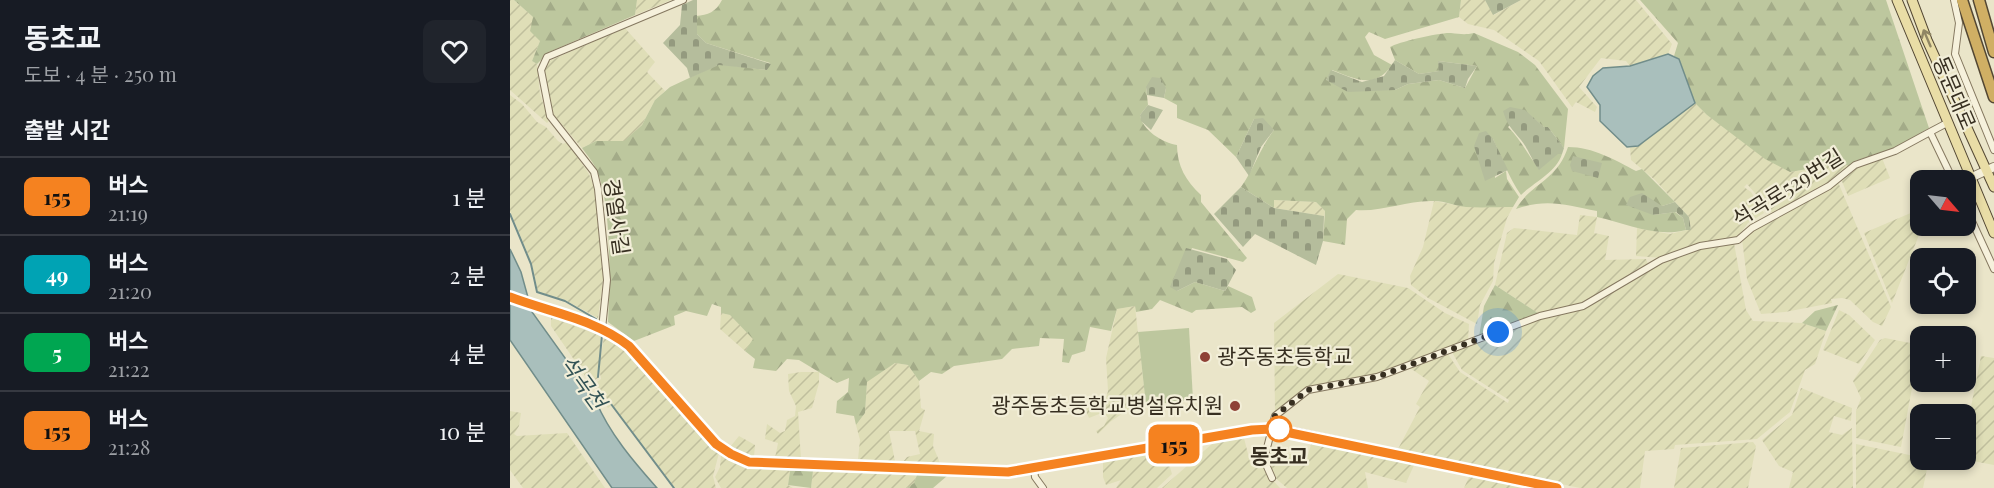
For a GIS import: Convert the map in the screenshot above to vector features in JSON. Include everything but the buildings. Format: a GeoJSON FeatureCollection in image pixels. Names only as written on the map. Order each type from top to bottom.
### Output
{"type":"FeatureCollection","features":[{"type":"Feature","properties":{"kind":"highway"},"geometry":{"type":"LineString","coordinates":[[1962,0],[1994,97]]}},
{"type":"Feature","properties":{"kind":"highway"},"geometry":{"type":"LineString","coordinates":[[1979,0],[1994,52]]}},
{"type":"Feature","properties":{"kind":"main road","name":"동문대로"},"geometry":{"type":"LineString","coordinates":[[1897,0],[1967,170]]}},
{"type":"Feature","properties":{"kind":"main road","name":"동문대로"},"geometry":{"type":"LineString","coordinates":[[1912,0],[1927,40],[1990,169],[1994,187]]}},
{"type":"Feature","properties":{"kind":"main road","name":"동문대로"},"geometry":{"type":"LineString","coordinates":[[1976,192],[1994,233]]}},
{"type":"Feature","properties":{"kind":"street","name":"경열사길"},"geometry":{"type":"LineString","coordinates":[[602,329],[608,280],[594,172],[550,116],[541,70],[547,57],[683,0]]}},
{"type":"Feature","properties":{"kind":"street"},"geometry":{"type":"LineString","coordinates":[[1954,0],[1959,23],[1955,54],[1994,150]]}},
{"type":"Feature","properties":{"kind":"street","name":"석곡로529번길"},"geometry":{"type":"LineString","coordinates":[[1271,429],[1275,416],[1308,390],[1377,377],[1540,316],[1583,306],[1661,260],[1700,246],[1738,240],[1752,228],[1829,186],[1855,165],[1895,152],[1947,123]]}},
{"type":"Feature","properties":{"kind":"street"},"geometry":{"type":"LineString","coordinates":[[1930,132],[1948,170]]}},
{"type":"Feature","properties":{"kind":"street"},"geometry":{"type":"LineString","coordinates":[[1976,175],[1990,169]]}},
{"type":"Feature","properties":{"kind":"street"},"geometry":{"type":"LineString","coordinates":[[1976,230],[1994,269]]}},
{"type":"Feature","properties":{"kind":"street"},"geometry":{"type":"LineString","coordinates":[[510,297],[602,329],[629,346],[716,444],[749,462],[975,472],[1034,469],[1252,430],[1271,429],[1557,488]]}},
{"type":"Feature","properties":{"kind":"street"},"geometry":{"type":"LineString","coordinates":[[1271,429],[1264,460],[1272,478]]}},
{"type":"Feature","properties":{"kind":"street"},"geometry":{"type":"LineString","coordinates":[[1034,469],[1035,477],[1043,488]]}},
{"type":"Feature","properties":{"kind":"green space"},"geometry":{"type":"Polygon","coordinates":[[[510,0],[514,0],[533,17],[540,41],[532,61],[537,64],[540,94],[549,121],[547,123],[510,90],[510,0]]]}},
{"type":"Feature","properties":{"kind":"green space"},"geometry":{"type":"Polygon","coordinates":[[[514,0],[637,0],[635,15],[549,52],[537,64],[532,61],[540,41],[530,31],[533,17],[514,0]]]}},
{"type":"Feature","properties":{"kind":"green space"},"geometry":{"type":"Polygon","coordinates":[[[637,0],[671,0],[635,15],[637,0]]]}},
{"type":"Feature","properties":{"kind":"green space"},"geometry":{"type":"Polygon","coordinates":[[[697,0],[697,34],[706,43],[771,64],[767,70],[719,65],[690,78],[687,68],[663,43],[680,25],[682,5],[697,0]]]}},
{"type":"Feature","properties":{"kind":"green space"},"geometry":{"type":"Polygon","coordinates":[[[722,0],[1461,0],[1459,17],[1385,39],[1369,32],[1365,37],[1374,55],[1392,65],[1378,78],[1357,79],[1332,70],[1326,80],[1395,90],[1408,84],[1439,80],[1465,88],[1477,66],[1438,61],[1440,71],[1419,74],[1395,60],[1390,47],[1438,34],[1474,33],[1518,52],[1535,65],[1568,109],[1564,148],[1548,127],[1544,127],[1525,111],[1508,127],[1539,169],[1558,153],[1562,154],[1550,172],[1521,195],[1493,139],[1495,178],[1506,171],[1507,179],[1519,197],[1513,207],[1466,207],[1438,201],[1424,201],[1356,210],[1347,219],[1345,245],[1323,241],[1325,211],[1316,202],[1274,200],[1274,208],[1241,187],[1274,130],[1254,119],[1236,157],[1208,130],[1177,118],[1177,105],[1164,98],[1166,88],[1146,87],[1148,105],[1140,115],[1142,121],[1149,131],[1160,139],[1177,145],[1181,166],[1187,179],[1201,195],[1201,202],[1247,258],[1243,262],[1192,248],[1177,291],[1195,282],[1225,291],[1228,286],[1252,297],[1256,310],[1251,313],[1242,307],[1196,310],[1192,313],[1160,300],[1152,309],[1136,312],[1135,306],[1117,309],[1111,331],[1090,327],[1085,351],[1072,355],[1069,363],[1062,362],[1064,339],[1040,338],[1039,346],[1012,349],[1002,359],[954,366],[942,374],[931,372],[919,381],[908,365],[895,363],[867,382],[865,413],[856,425],[854,416],[836,413],[837,401],[848,392],[849,378],[837,383],[799,360],[787,359],[776,371],[753,368],[755,359],[745,351],[753,339],[730,315],[721,313],[721,307],[712,304],[707,316],[686,311],[674,316],[675,325],[634,341],[608,322],[608,224],[602,186],[597,171],[582,148],[596,141],[624,141],[642,125],[655,100],[670,87],[719,64],[767,70],[770,63],[706,43],[697,34],[696,16],[711,12],[722,0]]]}},
{"type":"Feature","properties":{"kind":"green space"},"geometry":{"type":"Polygon","coordinates":[[[1461,0],[1485,0],[1494,15],[1521,0],[1636,0],[1672,44],[1668,54],[1630,66],[1626,61],[1601,58],[1579,87],[1597,107],[1595,112],[1576,102],[1572,107],[1539,61],[1494,30],[1468,24],[1459,17],[1461,0]]]}},
{"type":"Feature","properties":{"kind":"green space"},"geometry":{"type":"Polygon","coordinates":[[[1485,0],[1521,0],[1493,15],[1485,0]]]}},
{"type":"Feature","properties":{"kind":"green space"},"geometry":{"type":"Polygon","coordinates":[[[1640,0],[1886,0],[1929,128],[1895,148],[1855,161],[1850,167],[1843,163],[1790,172],[1765,159],[1707,115],[1695,103],[1679,59],[1674,56],[1678,43],[1640,0]]]}},
{"type":"Feature","properties":{"kind":"green space"},"geometry":{"type":"Polygon","coordinates":[[[625,28],[655,62],[647,72],[665,91],[655,100],[642,125],[624,142],[596,141],[582,148],[553,114],[544,72],[549,61],[625,28]]]}},
{"type":"Feature","properties":{"kind":"green space"},"geometry":{"type":"Polygon","coordinates":[[[1395,60],[1419,74],[1439,71],[1438,61],[1477,66],[1465,88],[1439,80],[1408,84],[1395,90],[1348,92],[1326,80],[1331,70],[1362,82],[1384,76],[1395,60]]]}},
{"type":"Feature","properties":{"kind":"green space"},"geometry":{"type":"Polygon","coordinates":[[[1152,77],[1160,78],[1166,88],[1164,98],[1147,95],[1146,87],[1152,77]]]}},
{"type":"Feature","properties":{"kind":"green space"},"geometry":{"type":"Polygon","coordinates":[[[510,95],[522,104],[537,122],[546,127],[558,141],[563,144],[567,142],[589,174],[596,192],[604,272],[598,318],[565,300],[538,292],[532,264],[510,211],[510,95]]]}},
{"type":"Feature","properties":{"kind":"green space"},"geometry":{"type":"Polygon","coordinates":[[[1695,103],[1707,115],[1790,172],[1843,163],[1850,167],[1828,185],[1774,215],[1747,184],[1744,187],[1751,192],[1764,213],[1748,223],[1737,238],[1662,258],[1636,256],[1637,228],[1670,234],[1691,229],[1689,217],[1655,180],[1631,160],[1630,148],[1638,146],[1695,103]]]}},
{"type":"Feature","properties":{"kind":"green space"},"geometry":{"type":"Polygon","coordinates":[[[1148,105],[1163,110],[1151,130],[1141,121],[1140,115],[1148,105]]]}},
{"type":"Feature","properties":{"kind":"green space"},"geometry":{"type":"Polygon","coordinates":[[[1510,107],[1525,110],[1544,127],[1548,127],[1564,148],[1562,154],[1558,154],[1539,170],[1506,120],[1503,111],[1510,107]]]}},
{"type":"Feature","properties":{"kind":"green space"},"geometry":{"type":"Polygon","coordinates":[[[1263,118],[1274,130],[1261,147],[1249,176],[1236,157],[1254,119],[1263,118]]]}},
{"type":"Feature","properties":{"kind":"green space"},"geometry":{"type":"Polygon","coordinates":[[[1486,131],[1493,139],[1508,170],[1485,181],[1474,146],[1479,133],[1486,131]]]}},
{"type":"Feature","properties":{"kind":"green space"},"geometry":{"type":"Polygon","coordinates":[[[1568,147],[1595,152],[1636,171],[1642,169],[1675,202],[1662,206],[1653,215],[1675,212],[1683,218],[1686,230],[1663,232],[1641,229],[1597,217],[1597,211],[1566,205],[1547,203],[1516,209],[1529,193],[1551,175],[1568,147]]]}},
{"type":"Feature","properties":{"kind":"green space"},"geometry":{"type":"Polygon","coordinates":[[[1573,156],[1602,163],[1598,178],[1572,171],[1570,165],[1573,156]]]}},
{"type":"Feature","properties":{"kind":"green space"},"geometry":{"type":"Polygon","coordinates":[[[1882,158],[1890,178],[1848,196],[1841,179],[1857,166],[1882,158]]]}},
{"type":"Feature","properties":{"kind":"green space"},"geometry":{"type":"Polygon","coordinates":[[[1838,182],[1891,307],[1882,326],[1873,322],[1850,300],[1842,298],[1831,299],[1832,303],[1761,314],[1747,279],[1742,239],[1752,230],[1838,182]]]}},
{"type":"Feature","properties":{"kind":"green space"},"geometry":{"type":"Polygon","coordinates":[[[1241,187],[1274,208],[1324,216],[1323,241],[1316,265],[1255,234],[1243,247],[1214,214],[1241,187]]]}},
{"type":"Feature","properties":{"kind":"green space"},"geometry":{"type":"Polygon","coordinates":[[[1642,193],[1662,206],[1675,202],[1689,217],[1691,230],[1686,230],[1683,218],[1676,212],[1653,215],[1626,205],[1630,197],[1642,193]]]}},
{"type":"Feature","properties":{"kind":"green space"},"geometry":{"type":"Polygon","coordinates":[[[1273,200],[1316,202],[1325,211],[1324,216],[1274,208],[1273,200]]]}},
{"type":"Feature","properties":{"kind":"green space"},"geometry":{"type":"Polygon","coordinates":[[[1434,201],[1466,207],[1513,207],[1507,218],[1494,263],[1493,281],[1480,305],[1477,324],[1428,298],[1411,285],[1410,276],[1423,247],[1434,201]]]}},
{"type":"Feature","properties":{"kind":"green space"},"geometry":{"type":"Polygon","coordinates":[[[1910,213],[1910,236],[1919,236],[1914,248],[1910,248],[1910,258],[1892,303],[1864,233],[1910,213]]]}},
{"type":"Feature","properties":{"kind":"green space"},"geometry":{"type":"Polygon","coordinates":[[[1580,215],[1597,217],[1594,233],[1609,236],[1605,260],[1646,259],[1649,266],[1583,304],[1541,315],[1495,285],[1507,233],[1514,228],[1577,235],[1580,215]]]}},
{"type":"Feature","properties":{"kind":"green space"},"geometry":{"type":"Polygon","coordinates":[[[1734,243],[1746,310],[1753,321],[1802,323],[1826,331],[1815,364],[1805,370],[1790,412],[1757,439],[1675,445],[1674,449],[1645,451],[1640,488],[1580,488],[1398,449],[1420,407],[1416,404],[1429,381],[1410,368],[1448,354],[1460,372],[1508,403],[1509,400],[1462,370],[1452,352],[1540,319],[1584,308],[1662,262],[1701,248],[1734,243]]]}},
{"type":"Feature","properties":{"kind":"green space"},"geometry":{"type":"Polygon","coordinates":[[[1186,248],[1227,259],[1236,270],[1225,291],[1195,282],[1177,291],[1170,287],[1186,248]]]}},
{"type":"Feature","properties":{"kind":"green space"},"geometry":{"type":"Polygon","coordinates":[[[1338,274],[1408,288],[1445,313],[1469,324],[1468,341],[1376,374],[1308,388],[1275,413],[1274,323],[1338,274]]]}},
{"type":"Feature","properties":{"kind":"green space"},"geometry":{"type":"Polygon","coordinates":[[[1495,285],[1541,315],[1479,337],[1484,306],[1495,285]]]}},
{"type":"Feature","properties":{"kind":"green space"},"geometry":{"type":"Polygon","coordinates":[[[1838,305],[1826,331],[1802,323],[1815,311],[1838,305]]]}},
{"type":"Feature","properties":{"kind":"green space"},"geometry":{"type":"Polygon","coordinates":[[[1135,306],[1146,405],[1129,409],[1110,422],[1098,434],[1096,431],[1104,426],[1108,418],[1104,412],[1089,418],[1084,407],[1106,399],[1108,391],[1106,358],[1117,309],[1135,306]]]}},
{"type":"Feature","properties":{"kind":"green space"},"geometry":{"type":"Polygon","coordinates":[[[1839,310],[1849,315],[1875,340],[1859,364],[1823,350],[1839,310]]]}},
{"type":"Feature","properties":{"kind":"green space"},"geometry":{"type":"Polygon","coordinates":[[[721,313],[730,315],[754,339],[745,351],[720,329],[721,313]]]}},
{"type":"Feature","properties":{"kind":"green space"},"geometry":{"type":"Polygon","coordinates":[[[551,317],[601,336],[598,378],[590,383],[551,326],[551,317]]]}},
{"type":"Feature","properties":{"kind":"green space"},"geometry":{"type":"Polygon","coordinates":[[[1189,328],[1193,400],[1146,405],[1138,332],[1189,328]]]}},
{"type":"Feature","properties":{"kind":"green space"},"geometry":{"type":"Polygon","coordinates":[[[604,337],[626,352],[719,453],[713,476],[716,488],[675,488],[612,405],[608,408],[593,385],[601,379],[599,367],[604,337]]]}},
{"type":"Feature","properties":{"kind":"green space"},"geometry":{"type":"Polygon","coordinates":[[[1885,338],[1910,343],[1911,392],[1901,447],[1856,438],[1856,411],[1861,398],[1853,381],[1880,340],[1885,338]]]}},
{"type":"Feature","properties":{"kind":"green space"},"geometry":{"type":"Polygon","coordinates":[[[1981,356],[1994,358],[1994,465],[1976,462],[1976,404],[1972,404],[1974,392],[1976,392],[1981,356]]]}},
{"type":"Feature","properties":{"kind":"green space"},"geometry":{"type":"Polygon","coordinates":[[[895,363],[908,365],[919,381],[921,408],[925,410],[919,431],[934,434],[933,446],[940,463],[903,462],[907,457],[920,454],[915,431],[889,431],[895,461],[858,459],[860,440],[856,425],[865,413],[867,381],[895,363]]]}},
{"type":"Feature","properties":{"kind":"green space"},"geometry":{"type":"Polygon","coordinates":[[[819,372],[819,383],[812,408],[798,412],[801,459],[775,458],[778,443],[765,439],[767,424],[780,433],[785,431],[787,420],[795,416],[796,406],[789,391],[788,374],[819,372]]]}},
{"type":"Feature","properties":{"kind":"green space"},"geometry":{"type":"Polygon","coordinates":[[[1801,388],[1852,408],[1851,421],[1834,416],[1829,432],[1842,435],[1852,428],[1853,488],[1789,488],[1793,472],[1779,466],[1762,440],[1792,415],[1801,388]]]}},
{"type":"Feature","properties":{"kind":"green space"},"geometry":{"type":"Polygon","coordinates":[[[510,411],[521,413],[519,426],[514,434],[517,436],[567,433],[605,488],[523,488],[510,470],[510,411]]]}},
{"type":"Feature","properties":{"kind":"green space"},"geometry":{"type":"Polygon","coordinates":[[[739,436],[755,445],[754,457],[730,447],[739,436]]]}},
{"type":"Feature","properties":{"kind":"green space"},"geometry":{"type":"Polygon","coordinates":[[[1244,438],[1251,466],[1263,463],[1266,473],[1280,488],[1162,488],[1213,443],[1244,438]]]}},
{"type":"Feature","properties":{"kind":"green space"},"geometry":{"type":"Polygon","coordinates":[[[1312,441],[1415,463],[1406,483],[1365,472],[1368,488],[1287,488],[1273,476],[1267,460],[1269,453],[1308,455],[1312,441]]]}},
{"type":"Feature","properties":{"kind":"green space"},"geometry":{"type":"Polygon","coordinates":[[[1753,442],[1756,446],[1748,488],[1674,488],[1681,448],[1753,442]]]}},
{"type":"Feature","properties":{"kind":"green space"},"geometry":{"type":"Polygon","coordinates":[[[1856,444],[1910,455],[1910,470],[1927,470],[1923,488],[1856,488],[1856,444]]]}},
{"type":"Feature","properties":{"kind":"green space"},"geometry":{"type":"Polygon","coordinates":[[[1165,451],[1172,474],[1157,488],[1116,488],[1121,480],[1106,485],[1103,477],[1103,462],[1165,451]]]}},
{"type":"Feature","properties":{"kind":"green space"},"geometry":{"type":"Polygon","coordinates":[[[721,455],[752,468],[790,471],[788,485],[793,488],[721,488],[715,477],[720,467],[721,455]]]}},
{"type":"Feature","properties":{"kind":"green space"},"geometry":{"type":"Polygon","coordinates":[[[790,471],[813,471],[811,488],[788,485],[790,471]]]}},
{"type":"Feature","properties":{"kind":"green space"},"geometry":{"type":"Polygon","coordinates":[[[813,471],[917,475],[914,484],[907,488],[811,488],[813,471]]]}},
{"type":"Feature","properties":{"kind":"green space"},"geometry":{"type":"Polygon","coordinates":[[[917,475],[947,476],[933,488],[907,488],[914,483],[917,475]]]}},
{"type":"Feature","properties":{"kind":"green space"},"geometry":{"type":"Polygon","coordinates":[[[1470,475],[1533,488],[1464,488],[1470,475]]]}},
{"type":"Feature","properties":{"kind":"water"},"geometry":{"type":"Polygon","coordinates":[[[1668,54],[1679,59],[1695,103],[1638,146],[1627,147],[1600,121],[1600,105],[1587,87],[1593,76],[1603,68],[1630,66],[1668,54]]]}},
{"type":"Feature","properties":{"kind":"water"},"geometry":{"type":"Polygon","coordinates":[[[510,249],[521,272],[532,312],[596,401],[623,447],[657,488],[612,488],[510,340],[510,249]]]}},
{"type":"Feature","properties":{"kind":"waterway"},"geometry":{"type":"LineString","coordinates":[[510,214],[531,264],[537,292],[565,301],[596,319]]}},
{"type":"Feature","properties":{"kind":"waterway","name":"석곡천"},"geometry":{"type":"LineString","coordinates":[[593,331],[602,335],[598,377]]}},
{"type":"Feature","properties":{"kind":"waterway","name":"석곡천"},"geometry":{"type":"LineString","coordinates":[[611,404],[674,488]]}},
{"type":"Feature","properties":{"kind":"bus line","name":"155"},"geometry":{"type":"LineString","coordinates":[[510,297],[614,334],[629,346],[716,444],[749,462],[1008,472],[1252,430],[1271,429],[1288,430],[1557,488]]}},
{"type":"Feature","properties":{"kind":"place","name":"광주동초등학교"},"geometry":{"type":"Point","coordinates":[1205,357]}},
{"type":"Feature","properties":{"kind":"place","name":"광주동초등학교병설유치원"},"geometry":{"type":"Point","coordinates":[1235,406]}},
{"type":"Feature","properties":{"kind":"place","name":"동초교"},"geometry":{"type":"Point","coordinates":[1279,429]}},
{"type":"Feature","properties":{"kind":"route"},"geometry":{"type":"LineString","coordinates":[[1279,429],[1271,429],[1275,416],[1308,390],[1377,377],[1498,332]]}}]}
